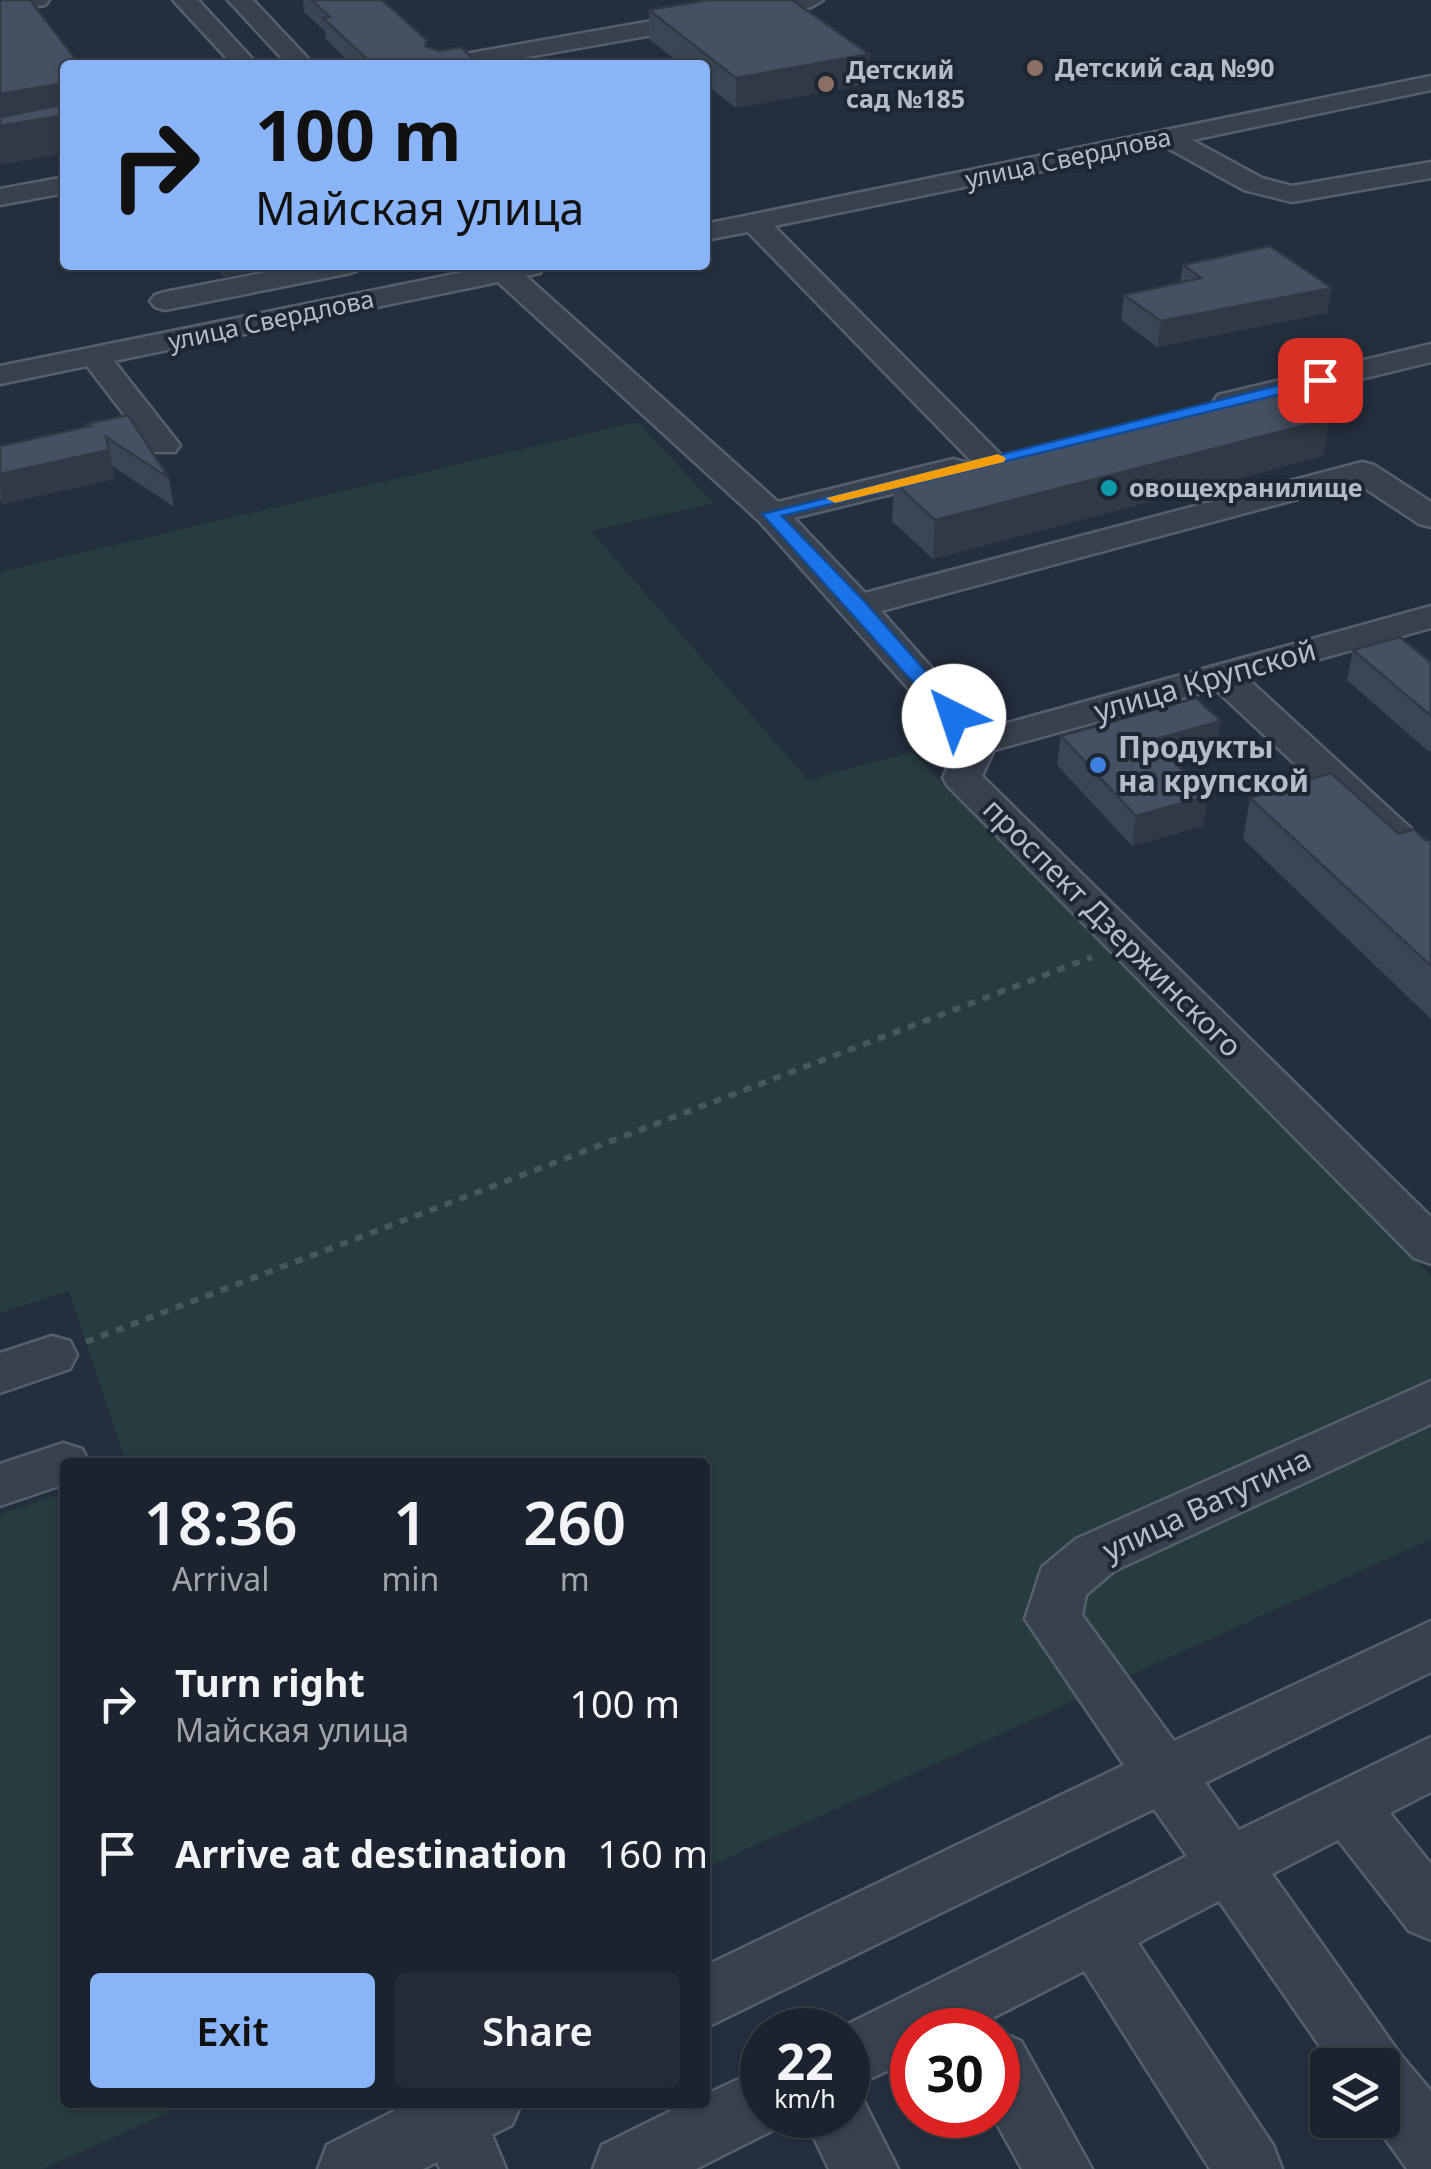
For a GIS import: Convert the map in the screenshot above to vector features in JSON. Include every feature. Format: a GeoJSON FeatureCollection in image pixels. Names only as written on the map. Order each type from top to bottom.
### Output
{"type":"FeatureCollection","features":[{"type":"Feature","properties":{"kind":"street"},"geometry":{"type":"LineString","coordinates":[[0,6],[36,0]]}},
{"type":"Feature","properties":{"kind":"street"},"geometry":{"type":"LineString","coordinates":[[185,0],[241,60]]}},
{"type":"Feature","properties":{"kind":"street"},"geometry":{"type":"LineString","coordinates":[[240,0],[297,60]]}},
{"type":"Feature","properties":{"kind":"street"},"geometry":{"type":"LineString","coordinates":[[470,60],[812,0]]}},
{"type":"Feature","properties":{"kind":"street","name":"улица Свердлова"},"geometry":{"type":"LineString","coordinates":[[710,231],[1431,82]]}},
{"type":"Feature","properties":{"kind":"street"},"geometry":{"type":"LineString","coordinates":[[1167,138],[1253,184],[1292,194],[1431,170]]}},
{"type":"Feature","properties":{"kind":"street"},"geometry":{"type":"LineString","coordinates":[[0,196],[60,186]]}},
{"type":"Feature","properties":{"kind":"street"},"geometry":{"type":"LineString","coordinates":[[754,222],[989,460]]}},
{"type":"Feature","properties":{"kind":"street"},"geometry":{"type":"LineString","coordinates":[[165,301],[321,270]]}},
{"type":"Feature","properties":{"kind":"street","name":"улица Свердлова"},"geometry":{"type":"LineString","coordinates":[[0,375],[495,270]]}},
{"type":"Feature","properties":{"kind":"street"},"geometry":{"type":"LineString","coordinates":[[501,270],[770,514],[858,606],[978,744]]}},
{"type":"Feature","properties":{"kind":"street"},"geometry":{"type":"LineString","coordinates":[[1200,409],[1431,353]]}},
{"type":"Feature","properties":{"kind":"street"},"geometry":{"type":"LineString","coordinates":[[95,356],[164,445]]}},
{"type":"Feature","properties":{"kind":"street"},"geometry":{"type":"LineString","coordinates":[[770,514],[1028,451]]}},
{"type":"Feature","properties":{"kind":"street"},"geometry":{"type":"LineString","coordinates":[[858,606],[1362,472],[1431,516]]}},
{"type":"Feature","properties":{"kind":"street","name":"улица Крупской"},"geometry":{"type":"LineString","coordinates":[[978,744],[1431,616]]}},
{"type":"Feature","properties":{"kind":"street"},"geometry":{"type":"LineString","coordinates":[[1224,677],[1431,869]]}},
{"type":"Feature","properties":{"kind":"street","name":"проспект Дзержинского"},"geometry":{"type":"LineString","coordinates":[[978,744],[962,778],[1431,1246]]}},
{"type":"Feature","properties":{"kind":"street"},"geometry":{"type":"LineString","coordinates":[[0,1373],[52,1355]]}},
{"type":"Feature","properties":{"kind":"street","name":"улица Ватутина"},"geometry":{"type":"LineString","coordinates":[[1360,2048],[1053,1619],[1061,1583],[1095,1555],[1431,1401]]}},
{"type":"Feature","properties":{"kind":"street"},"geometry":{"type":"LineString","coordinates":[[0,1485],[60,1465]]}},
{"type":"Feature","properties":{"kind":"street"},"geometry":{"type":"LineString","coordinates":[[710,1996],[1431,1645]]}},
{"type":"Feature","properties":{"kind":"street"},"geometry":{"type":"LineString","coordinates":[[982,2008],[1096,1934],[1431,1763]]}},
{"type":"Feature","properties":{"kind":"street"},"geometry":{"type":"LineString","coordinates":[[1348,1806],[1431,1912]]}},
{"type":"Feature","properties":{"kind":"street"},"geometry":{"type":"LineString","coordinates":[[1096,1934],[1249,2169]]}},
{"type":"Feature","properties":{"kind":"street"},"geometry":{"type":"LineString","coordinates":[[1020,2101],[1059,2169]]}},
{"type":"Feature","properties":{"kind":"street"},"geometry":{"type":"LineString","coordinates":[[1400,2104],[1431,2146]]}},
{"type":"Feature","properties":{"kind":"street"},"geometry":{"type":"LineString","coordinates":[[652,2163],[740,2113]]}},
{"type":"Feature","properties":{"kind":"street"},"geometry":{"type":"LineString","coordinates":[[351,2169],[465,2124]]}},
{"type":"Feature","properties":{"kind":"street"},"geometry":{"type":"LineString","coordinates":[[848,2138],[865,2169]]}},
{"type":"Feature","properties":{"kind":"path"},"geometry":{"type":"LineString","coordinates":[[52,1355],[1126,944]]}},
{"type":"Feature","properties":{"kind":"green space"},"geometry":{"type":"Polygon","coordinates":[[[638,422],[713,503],[591,531],[808,780],[912,752],[1431,1275],[1431,1539],[710,1866],[710,1458],[125,1458],[69,1291],[0,1313],[0,572],[638,422]]]}},
{"type":"Feature","properties":{"kind":"green space"},"geometry":{"type":"Polygon","coordinates":[[[60,1495],[60,2108],[178,2108],[43,2169],[0,2169],[0,1514],[60,1495]]]}},
{"type":"Feature","properties":{"kind":"building"},"geometry":{"type":"Polygon","coordinates":[[[0,0],[30,0],[76,60],[60,60],[60,86],[0,94],[0,0]]]}},
{"type":"Feature","properties":{"kind":"building"},"geometry":{"type":"Polygon","coordinates":[[[311,0],[382,0],[427,40],[425,46],[439,51],[461,47],[475,60],[368,60],[323,18],[330,17],[311,0]]]}},
{"type":"Feature","properties":{"kind":"building"},"geometry":{"type":"Polygon","coordinates":[[[708,0],[792,0],[869,54],[736,78],[649,10],[708,0]]]}},
{"type":"Feature","properties":{"kind":"building"},"geometry":{"type":"Polygon","coordinates":[[[60,105],[60,116],[0,126],[0,117],[60,105]]]}},
{"type":"Feature","properties":{"kind":"building"},"geometry":{"type":"Polygon","coordinates":[[[1270,246],[1332,288],[1161,321],[1124,295],[1201,278],[1183,265],[1270,246]]]}},
{"type":"Feature","properties":{"kind":"building"},"geometry":{"type":"Polygon","coordinates":[[[1283,385],[1330,419],[935,520],[894,482],[1283,385]]]}},
{"type":"Feature","properties":{"kind":"building"},"geometry":{"type":"Polygon","coordinates":[[[128,415],[169,478],[106,437],[109,450],[0,474],[0,446],[128,415]]]}},
{"type":"Feature","properties":{"kind":"building"},"geometry":{"type":"Polygon","coordinates":[[[1400,637],[1431,663],[1431,716],[1353,650],[1400,637]]]}},
{"type":"Feature","properties":{"kind":"building"},"geometry":{"type":"Polygon","coordinates":[[[1196,698],[1221,721],[1153,740],[1208,796],[1136,816],[1061,736],[1196,698]]]}},
{"type":"Feature","properties":{"kind":"building"},"geometry":{"type":"Polygon","coordinates":[[[1331,773],[1399,834],[1414,829],[1431,841],[1431,966],[1250,798],[1331,773]]]}},
{"type":"Feature","properties":{"kind":"slow traffic"},"geometry":{"type":"LineString","coordinates":[[835,498],[998,458]]}},
{"type":"Feature","properties":{"kind":"place","name":"Детский сад №90"},"geometry":{"type":"Point","coordinates":[1035,68]}},
{"type":"Feature","properties":{"kind":"place","name":"Детский сад №185"},"geometry":{"type":"Point","coordinates":[826,84]}},
{"type":"Feature","properties":{"kind":"place","name":"овощехранилище"},"geometry":{"type":"Point","coordinates":[1109,488]}},
{"type":"Feature","properties":{"kind":"place","name":"Продукты на крупской"},"geometry":{"type":"Point","coordinates":[1098,765]}},
{"type":"Feature","properties":{"kind":"route"},"geometry":{"type":"LineString","coordinates":[[954,716],[858,606],[770,514],[1320,380]]}}]}
